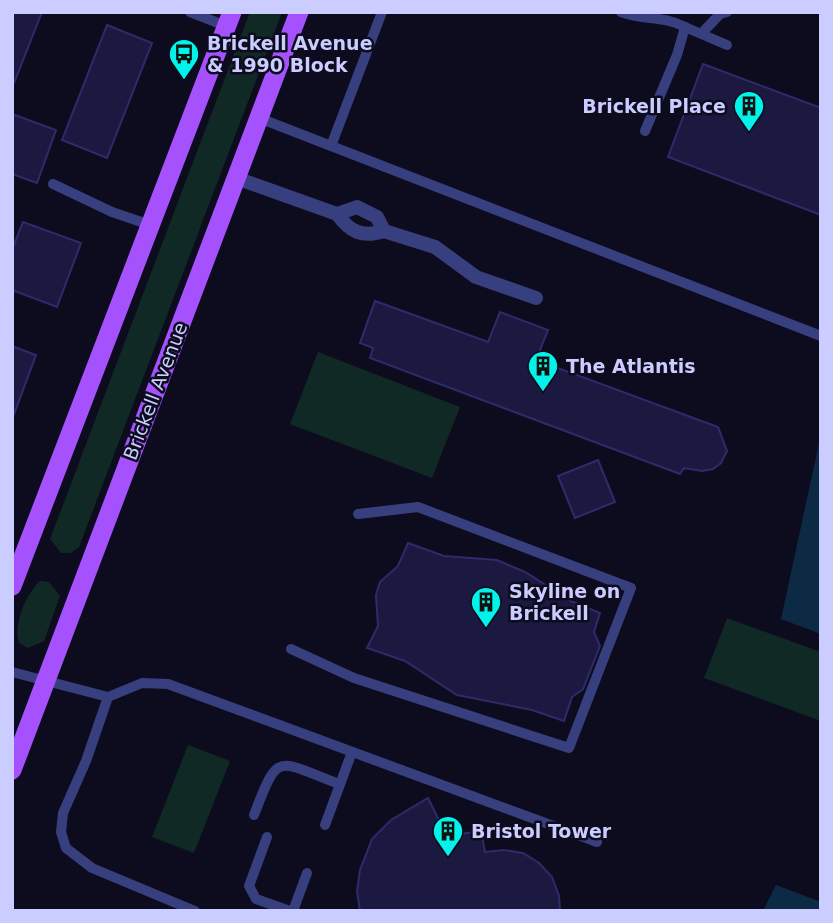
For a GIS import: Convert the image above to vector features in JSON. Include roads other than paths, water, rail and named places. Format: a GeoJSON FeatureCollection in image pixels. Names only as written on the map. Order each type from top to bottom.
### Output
{"type":"FeatureCollection","features":[{"type":"Feature","properties":{"kind":"main road","name":"Brickell Avenue"},"geometry":{"type":"LineString","coordinates":[[12,770],[299,12]]}},
{"type":"Feature","properties":{"kind":"main road"},"geometry":{"type":"LineString","coordinates":[[12,586],[229,19]]}},
{"type":"Feature","properties":{"kind":"street"},"geometry":{"type":"LineString","coordinates":[[236,178],[337,214],[346,226],[360,234],[367,236],[384,231],[435,247],[476,277],[536,298]]}},
{"type":"Feature","properties":{"kind":"street"},"geometry":{"type":"LineString","coordinates":[[337,214],[357,208],[377,217],[384,231]]}},
{"type":"Feature","properties":{"kind":"lane"},"geometry":{"type":"LineString","coordinates":[[190,12],[229,19]]}},
{"type":"Feature","properties":{"kind":"lane"},"geometry":{"type":"LineString","coordinates":[[331,146],[382,12]]}},
{"type":"Feature","properties":{"kind":"lane"},"geometry":{"type":"LineString","coordinates":[[621,12],[642,20],[664,15],[727,45]]}},
{"type":"Feature","properties":{"kind":"lane"},"geometry":{"type":"LineString","coordinates":[[702,33],[720,14],[727,12]]}},
{"type":"Feature","properties":{"kind":"lane"},"geometry":{"type":"LineString","coordinates":[[645,131],[677,55],[685,27]]}},
{"type":"Feature","properties":{"kind":"lane"},"geometry":{"type":"LineString","coordinates":[[258,118],[821,336]]}},
{"type":"Feature","properties":{"kind":"lane"},"geometry":{"type":"LineString","coordinates":[[53,184],[112,212],[150,225]]}},
{"type":"Feature","properties":{"kind":"lane"},"geometry":{"type":"LineString","coordinates":[[291,649],[354,678],[569,748],[631,588],[418,507],[358,514]]}},
{"type":"Feature","properties":{"kind":"lane"},"geometry":{"type":"LineString","coordinates":[[12,672],[108,697],[142,683],[168,684],[597,842]]}},
{"type":"Feature","properties":{"kind":"lane"},"geometry":{"type":"LineString","coordinates":[[108,697],[86,761],[62,813],[61,832],[66,848],[92,868],[195,911]]}},
{"type":"Feature","properties":{"kind":"lane"},"geometry":{"type":"LineString","coordinates":[[325,825],[352,752]]}},
{"type":"Feature","properties":{"kind":"lane"},"geometry":{"type":"LineString","coordinates":[[254,815],[270,773],[280,765],[289,765],[340,784]]}},
{"type":"Feature","properties":{"kind":"lane"},"geometry":{"type":"LineString","coordinates":[[267,838],[249,886],[256,899],[291,911],[307,873]]}},
{"type":"Feature","properties":{"kind":"water"},"geometry":{"type":"Polygon","coordinates":[[[821,434],[821,634],[781,619],[821,434]]]}},
{"type":"Feature","properties":{"kind":"water"},"geometry":{"type":"Polygon","coordinates":[[[776,885],[821,902],[821,911],[763,911],[776,885]]]}},
{"type":"Feature","properties":{"kind":"place","name":"Brickell Avenue & 1990 Block"},"geometry":{"type":"Point","coordinates":[184,81]}},
{"type":"Feature","properties":{"kind":"place","name":"Brickell Place"},"geometry":{"type":"Point","coordinates":[749,133]}},
{"type":"Feature","properties":{"kind":"place","name":"The Atlantis"},"geometry":{"type":"Point","coordinates":[543,393]}},
{"type":"Feature","properties":{"kind":"place","name":"Skyline on Brickell"},"geometry":{"type":"Point","coordinates":[486,629]}},
{"type":"Feature","properties":{"kind":"place","name":"Bristol Tower"},"geometry":{"type":"Point","coordinates":[448,858]}}]}
